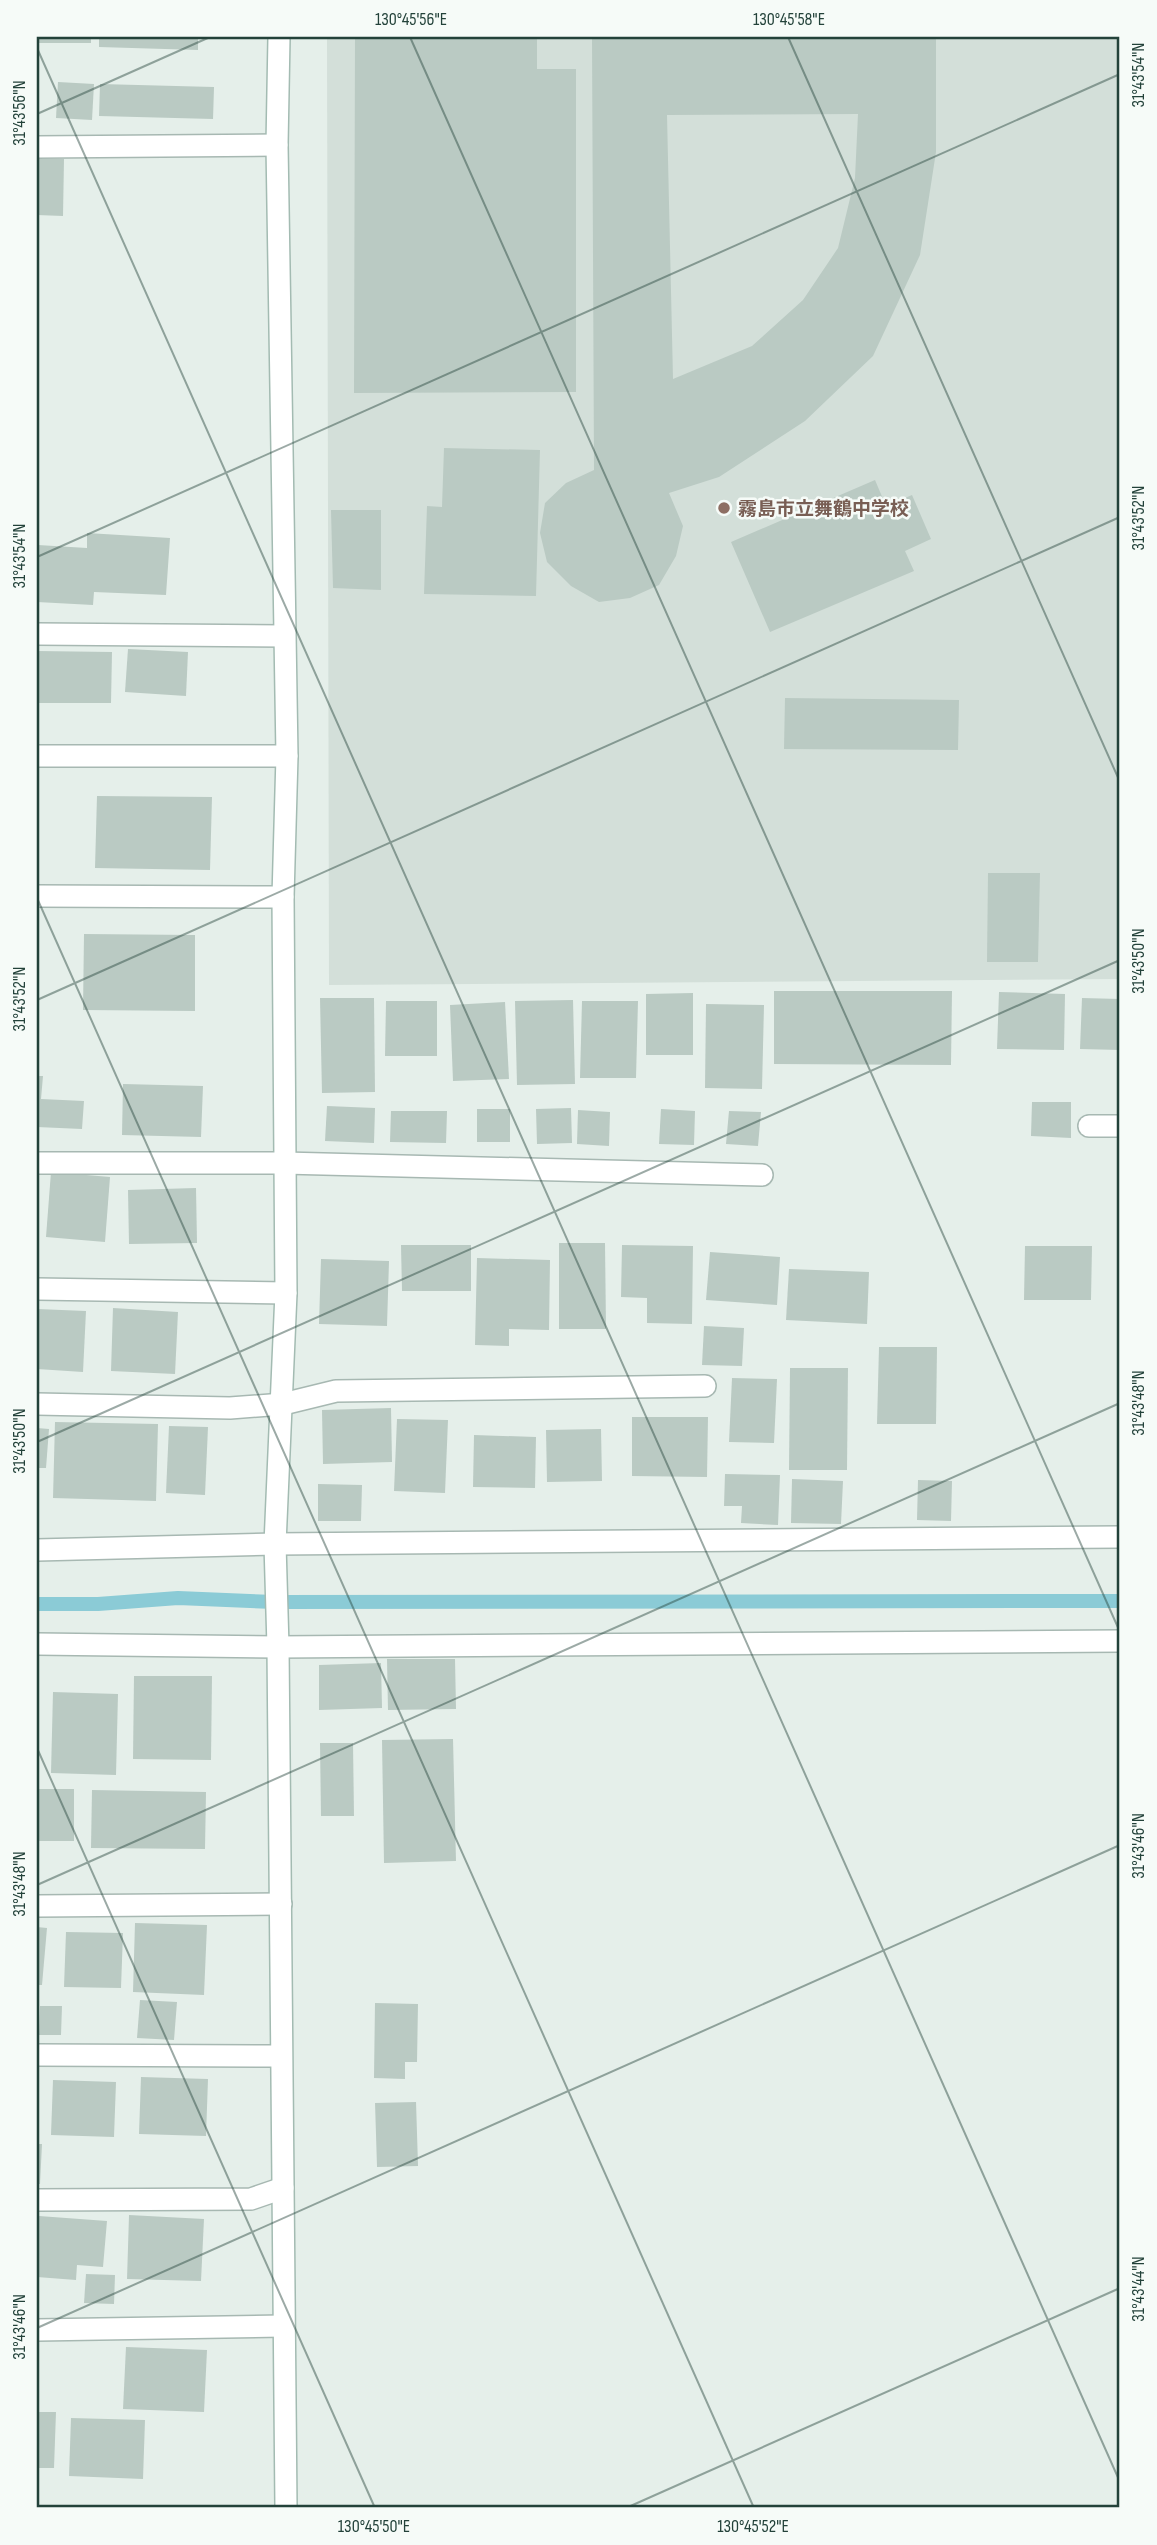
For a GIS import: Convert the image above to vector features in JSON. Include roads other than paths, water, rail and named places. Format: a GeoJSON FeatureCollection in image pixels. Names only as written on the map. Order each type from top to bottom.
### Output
{"type":"FeatureCollection","features":[{"type":"Feature","properties":{"kind":"street"},"geometry":{"type":"LineString","coordinates":[[278,37],[277,145],[286,756],[283,897],[286,1293],[275,1551],[286,2508]]}},
{"type":"Feature","properties":{"kind":"street"},"geometry":{"type":"LineString","coordinates":[[37,147],[277,145]]}},
{"type":"Feature","properties":{"kind":"street"},"geometry":{"type":"LineString","coordinates":[[37,634],[284,636]]}},
{"type":"Feature","properties":{"kind":"street"},"geometry":{"type":"LineString","coordinates":[[37,756],[286,756]]}},
{"type":"Feature","properties":{"kind":"street"},"geometry":{"type":"LineString","coordinates":[[37,896],[283,897]]}},
{"type":"Feature","properties":{"kind":"street"},"geometry":{"type":"LineString","coordinates":[[1089,1126],[1120,1126]]}},
{"type":"Feature","properties":{"kind":"street"},"geometry":{"type":"LineString","coordinates":[[37,1163],[284,1163],[762,1175]]}},
{"type":"Feature","properties":{"kind":"street"},"geometry":{"type":"LineString","coordinates":[[37,1289],[286,1293]]}},
{"type":"Feature","properties":{"kind":"street"},"geometry":{"type":"LineString","coordinates":[[37,1404],[230,1408],[283,1404],[337,1391],[705,1386]]}},
{"type":"Feature","properties":{"kind":"street"},"geometry":{"type":"LineString","coordinates":[[37,1550],[275,1551],[1120,1537]]}},
{"type":"Feature","properties":{"kind":"street"},"geometry":{"type":"LineString","coordinates":[[37,1644],[278,1637],[1120,1641]]}},
{"type":"Feature","properties":{"kind":"street"},"geometry":{"type":"LineString","coordinates":[[37,1906],[281,1904]]}},
{"type":"Feature","properties":{"kind":"street"},"geometry":{"type":"LineString","coordinates":[[37,2055],[281,2056]]}},
{"type":"Feature","properties":{"kind":"street"},"geometry":{"type":"LineString","coordinates":[[37,2200],[251,2199],[283,2188]]}},
{"type":"Feature","properties":{"kind":"street"},"geometry":{"type":"LineString","coordinates":[[37,2330],[282,2326]]}},
{"type":"Feature","properties":{"kind":"waterway"},"geometry":{"type":"LineString","coordinates":[[37,1604],[98,1604],[178,1598],[274,1602],[1120,1601]]}},
{"type":"Feature","properties":{"kind":"place","name":"霧島市立舞鶴中学校"},"geometry":{"type":"Point","coordinates":[724,508]}}]}
